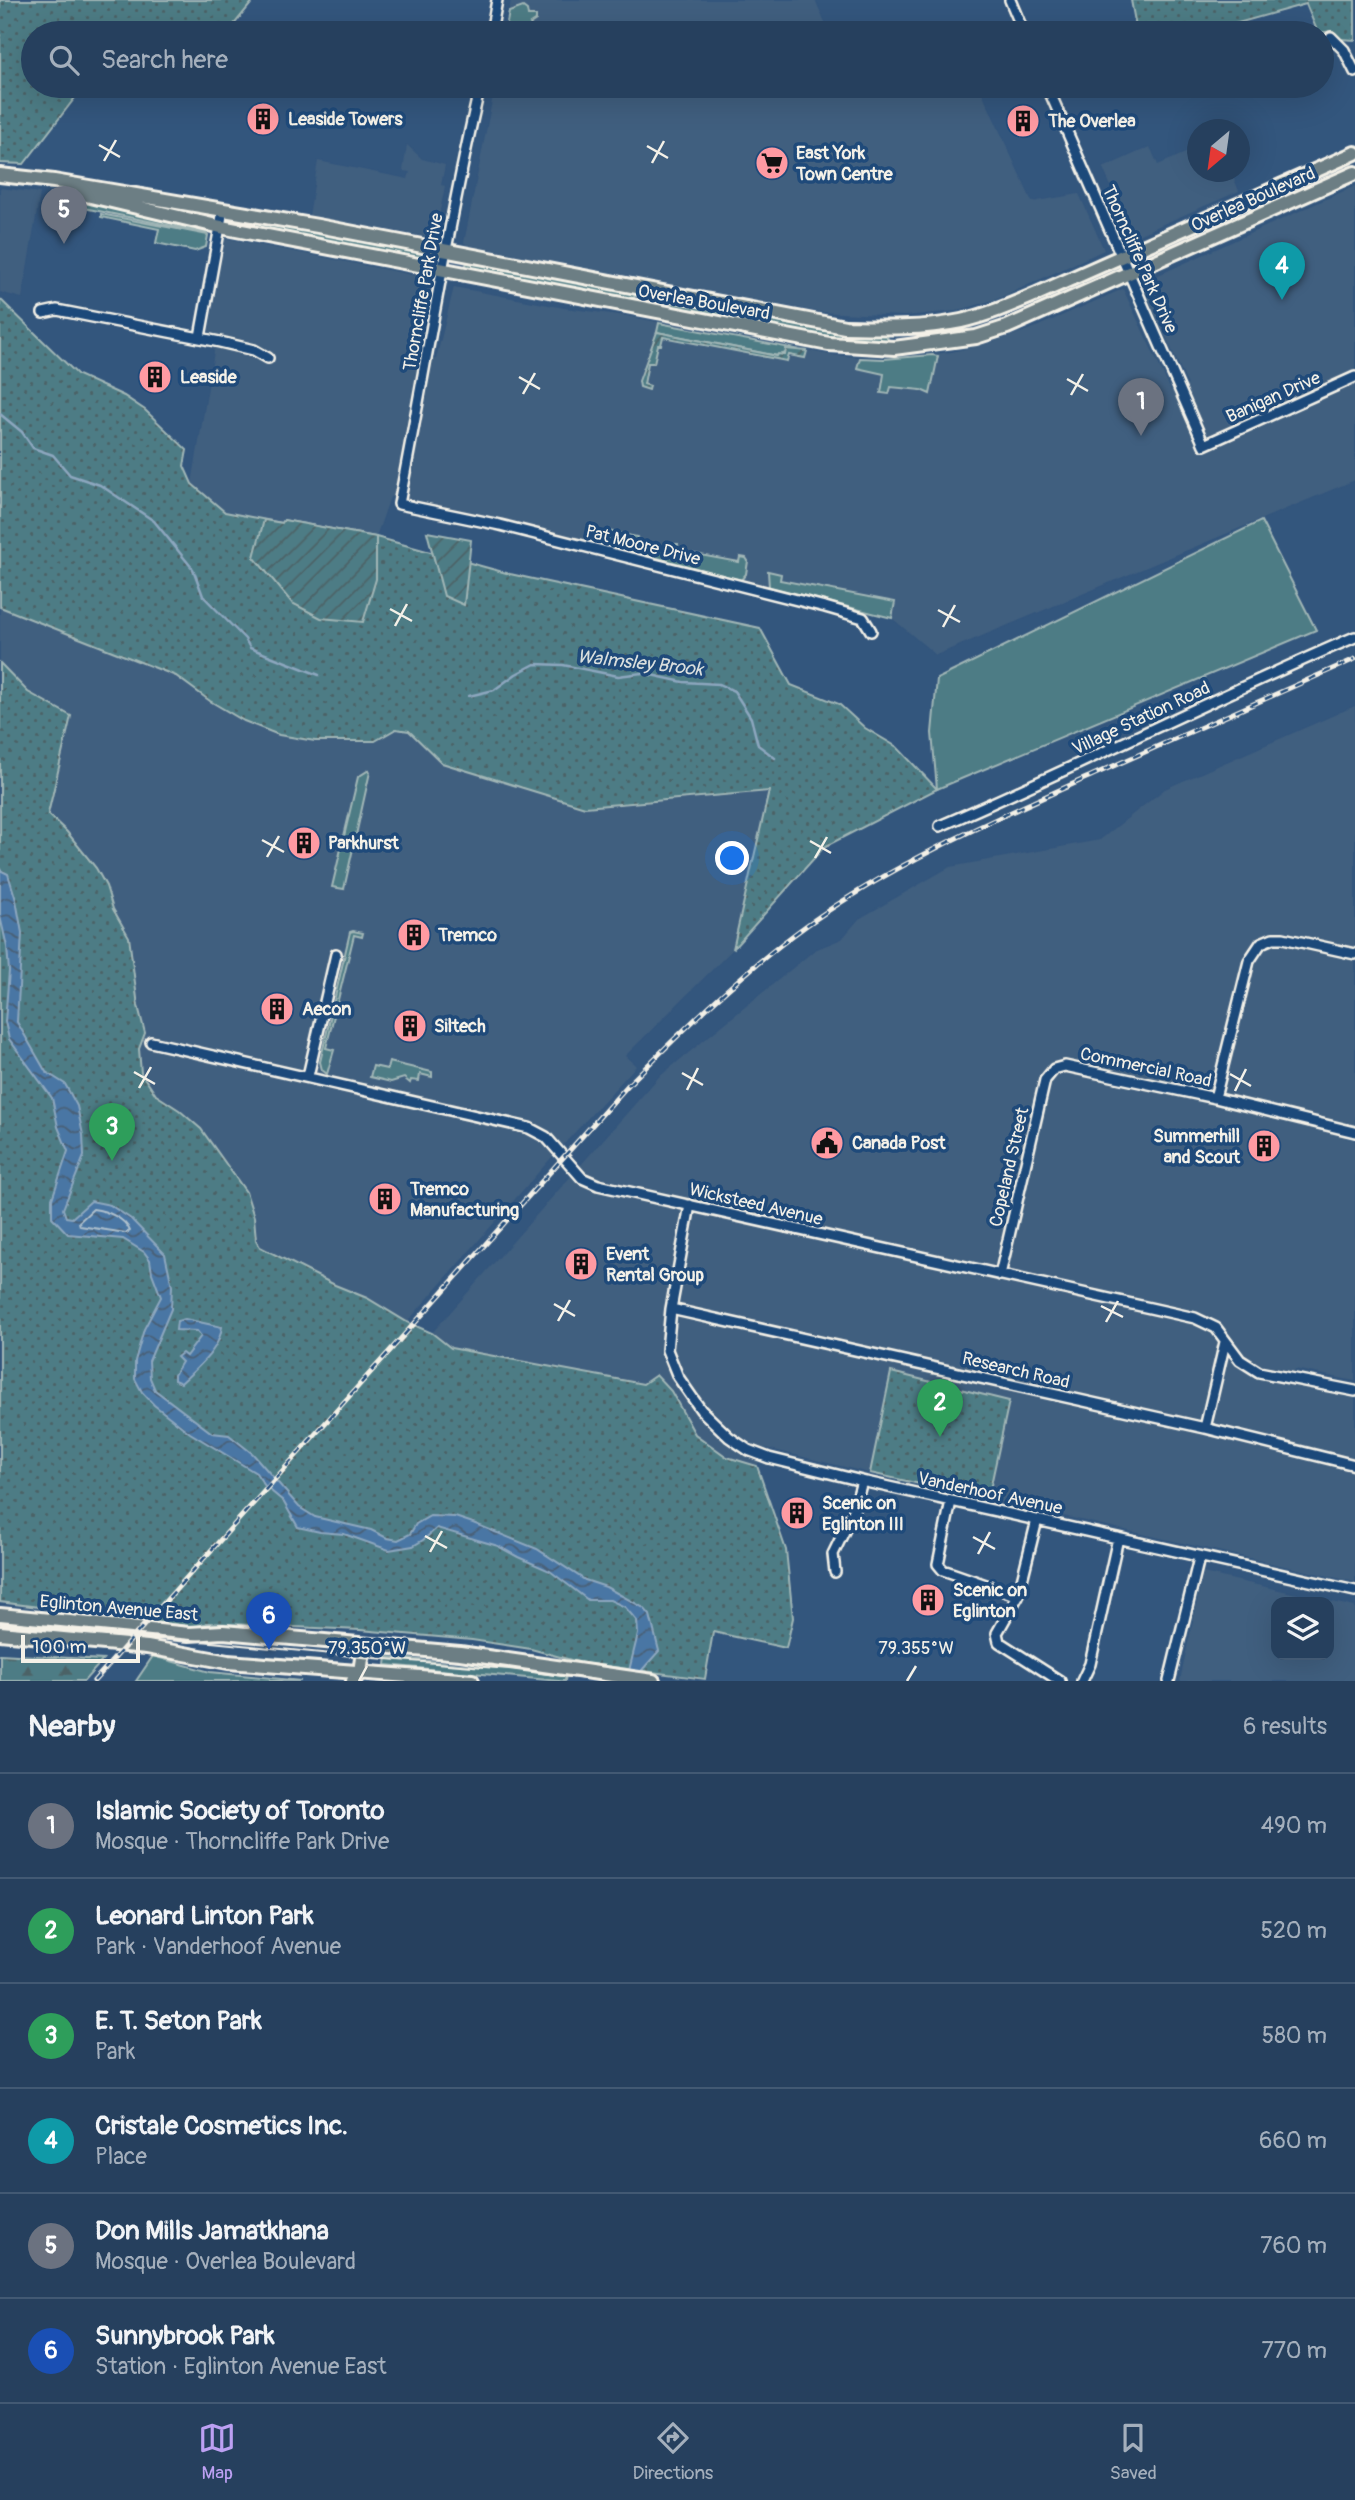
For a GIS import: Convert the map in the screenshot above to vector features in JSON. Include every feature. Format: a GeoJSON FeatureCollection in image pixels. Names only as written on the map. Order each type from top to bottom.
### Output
{"type":"FeatureCollection","features":[{"type":"Feature","properties":{"kind":"main road","name":"Overlea Boulevard"},"geometry":{"type":"LineString","coordinates":[[24,179],[54,181],[445,250],[845,327],[895,328],[961,321],[992,312],[1355,153]]}},
{"type":"Feature","properties":{"kind":"main road","name":"Overlea Boulevard"},"geometry":{"type":"LineString","coordinates":[[0,175],[221,227],[442,271],[829,344],[894,348],[941,343],[986,334],[1054,307],[1355,173]]}},
{"type":"Feature","properties":{"kind":"main road","name":"Eglinton Avenue East"},"geometry":{"type":"LineString","coordinates":[[0,1615],[189,1634],[223,1632],[460,1653],[653,1681]]}},
{"type":"Feature","properties":{"kind":"main road","name":"Eglinton Avenue East"},"geometry":{"type":"LineString","coordinates":[[0,1633],[147,1647],[228,1662],[340,1672],[359,1678],[472,1681]]}},
{"type":"Feature","properties":{"kind":"main road"},"geometry":{"type":"LineString","coordinates":[[359,1678],[364,1645]]}},
{"type":"Feature","properties":{"kind":"street"},"geometry":{"type":"LineString","coordinates":[[493,21],[497,0]]}},
{"type":"Feature","properties":{"kind":"street"},"geometry":{"type":"LineString","coordinates":[[1010,0],[1019,21]]}},
{"type":"Feature","properties":{"kind":"street"},"geometry":{"type":"LineString","coordinates":[[1334,40],[1344,50],[1355,72]]}},
{"type":"Feature","properties":{"kind":"street","name":"Thorncliffe Park Drive"},"geometry":{"type":"LineString","coordinates":[[399,504],[445,250],[477,98]]}},
{"type":"Feature","properties":{"kind":"street","name":"Thorncliffe Park Drive"},"geometry":{"type":"LineString","coordinates":[[1052,98],[1204,446]]}},
{"type":"Feature","properties":{"kind":"street"},"geometry":{"type":"LineString","coordinates":[[200,337],[223,210]]}},
{"type":"Feature","properties":{"kind":"street"},"geometry":{"type":"LineString","coordinates":[[43,313],[57,310],[200,337],[254,350],[268,358]]}},
{"type":"Feature","properties":{"kind":"street","name":"Banigan Drive"},"geometry":{"type":"LineString","coordinates":[[1204,446],[1355,377]]}},
{"type":"Feature","properties":{"kind":"street","name":"Pat Moore Drive"},"geometry":{"type":"LineString","coordinates":[[399,504],[500,525],[825,607],[863,618],[871,631]]}},
{"type":"Feature","properties":{"kind":"street","name":"Village Station Road"},"geometry":{"type":"LineString","coordinates":[[940,826],[1086,762],[1279,670],[1355,637]]}},
{"type":"Feature","properties":{"kind":"street"},"geometry":{"type":"LineString","coordinates":[[1215,1098],[1247,965],[1261,943],[1273,938],[1283,938],[1355,954]]}},
{"type":"Feature","properties":{"kind":"street"},"geometry":{"type":"LineString","coordinates":[[307,1076],[336,954]]}},
{"type":"Feature","properties":{"kind":"street","name":"Wicksteed Avenue"},"geometry":{"type":"LineString","coordinates":[[151,1042],[529,1128],[546,1137],[587,1182],[1195,1318],[1216,1328],[1240,1360],[1259,1372],[1355,1391]]}},
{"type":"Feature","properties":{"kind":"street","name":"Commercial Road"},"geometry":{"type":"LineString","coordinates":[[1054,1069],[1065,1066],[1355,1132]]}},
{"type":"Feature","properties":{"kind":"street","name":"Copeland Street"},"geometry":{"type":"LineString","coordinates":[[1000,1275],[1045,1080],[1054,1069]]}},
{"type":"Feature","properties":{"kind":"street"},"geometry":{"type":"LineString","coordinates":[[671,1309],[690,1205]]}},
{"type":"Feature","properties":{"kind":"street","name":"Vanderhoof Avenue"},"geometry":{"type":"LineString","coordinates":[[671,1309],[667,1350],[678,1377],[701,1410],[729,1437],[760,1456],[1199,1558],[1355,1591]]}},
{"type":"Feature","properties":{"kind":"street","name":"Research Road"},"geometry":{"type":"LineString","coordinates":[[671,1309],[1205,1428],[1355,1465]]}},
{"type":"Feature","properties":{"kind":"street"},"geometry":{"type":"LineString","coordinates":[[1205,1428],[1225,1342]]}},
{"type":"Feature","properties":{"kind":"street"},"geometry":{"type":"LineString","coordinates":[[835,1572],[833,1554],[852,1513],[862,1481]]}},
{"type":"Feature","properties":{"kind":"street"},"geometry":{"type":"LineString","coordinates":[[951,1501],[938,1564],[943,1570],[1018,1596]]}},
{"type":"Feature","properties":{"kind":"street"},"geometry":{"type":"LineString","coordinates":[[1037,1520],[1018,1596],[997,1633],[999,1642],[1060,1681]]}},
{"type":"Feature","properties":{"kind":"street"},"geometry":{"type":"LineString","coordinates":[[1082,1681],[1090,1664],[1118,1538]]}},
{"type":"Feature","properties":{"kind":"street"},"geometry":{"type":"LineString","coordinates":[[1170,1681],[1199,1558]]}},
{"type":"Feature","properties":{"kind":"shaded area"},"geometry":{"type":"Polygon","coordinates":[[[511,0],[815,0],[825,21],[507,21],[511,0]]]}},
{"type":"Feature","properties":{"kind":"shaded area"},"geometry":{"type":"Polygon","coordinates":[[[493,98],[984,98],[1032,202],[1079,194],[1104,250],[997,299],[956,311],[905,316],[818,312],[464,243],[493,98]]]}},
{"type":"Feature","properties":{"kind":"shaded area"},"geometry":{"type":"Polygon","coordinates":[[[407,145],[422,159],[445,165],[441,185],[445,186],[436,230],[428,237],[309,216],[318,161],[408,179],[410,172],[403,171],[407,145]]]}},
{"type":"Feature","properties":{"kind":"shaded area"},"geometry":{"type":"Polygon","coordinates":[[[1150,147],[1158,165],[1187,152],[1187,182],[1235,182],[1239,191],[1133,237],[1103,168],[1150,147]]]}},
{"type":"Feature","properties":{"kind":"shaded area"},"geometry":{"type":"Polygon","coordinates":[[[1355,186],[1355,480],[936,655],[892,618],[583,539],[390,497],[376,537],[225,512],[192,484],[214,352],[209,331],[225,238],[423,277],[430,289],[419,361],[436,359],[454,287],[564,308],[627,316],[831,355],[884,359],[952,352],[992,342],[1034,328],[1123,289],[1171,391],[1188,385],[1141,283],[1355,186]]]}},
{"type":"Feature","properties":{"kind":"shaded area"},"geometry":{"type":"Polygon","coordinates":[[[0,188],[40,193],[22,298],[0,292],[0,188]]]}},
{"type":"Feature","properties":{"kind":"shaded area"},"geometry":{"type":"Polygon","coordinates":[[[0,607],[176,676],[244,721],[279,735],[315,741],[374,741],[396,729],[409,731],[442,763],[585,807],[769,791],[733,949],[625,1056],[636,1066],[407,1322],[367,1298],[260,1247],[256,1240],[254,1217],[201,1129],[156,1095],[141,1073],[139,1049],[145,1033],[138,1006],[129,937],[113,909],[106,886],[67,832],[48,814],[71,716],[28,692],[0,663],[0,607]]]}},
{"type":"Feature","properties":{"kind":"shaded area"},"geometry":{"type":"Polygon","coordinates":[[[1355,706],[1355,1126],[1349,1125],[1346,1138],[1355,1140],[1355,1381],[1295,1369],[1291,1383],[1355,1398],[1355,1582],[988,1499],[1009,1402],[891,1372],[870,1473],[766,1448],[757,1466],[727,1457],[694,1434],[671,1391],[451,1348],[432,1333],[659,1077],[815,950],[842,939],[859,919],[950,867],[1100,840],[1165,789],[1355,706]]]}},
{"type":"Feature","properties":{"kind":"shaded area"},"geometry":{"type":"Polygon","coordinates":[[[1203,1573],[1310,1597],[1271,1597],[1271,1660],[1334,1660],[1334,1602],[1355,1607],[1355,1681],[1180,1681],[1203,1573]]]}},
{"type":"Feature","properties":{"kind":"green space"},"geometry":{"type":"Polygon","coordinates":[[[0,0],[254,0],[237,21],[21,21],[21,98],[75,98],[24,164],[0,163],[0,0]]]}},
{"type":"Feature","properties":{"kind":"green space"},"geometry":{"type":"Polygon","coordinates":[[[1131,0],[1355,0],[1355,40],[1340,39],[1334,32],[1334,21],[1313,21],[1306,4],[1245,21],[1135,21],[1131,0]]]}},
{"type":"Feature","properties":{"kind":"green space"},"geometry":{"type":"Polygon","coordinates":[[[523,7],[528,16],[536,16],[536,20],[507,21],[509,12],[523,7]]]}},
{"type":"Feature","properties":{"kind":"green space"},"geometry":{"type":"Polygon","coordinates":[[[49,193],[208,230],[207,233],[74,206],[49,193]]]}},
{"type":"Feature","properties":{"kind":"green space"},"geometry":{"type":"Polygon","coordinates":[[[101,214],[208,235],[206,247],[195,251],[156,243],[159,229],[101,217],[101,214]]]}},
{"type":"Feature","properties":{"kind":"green space"},"geometry":{"type":"Polygon","coordinates":[[[240,216],[427,255],[422,258],[332,244],[239,225],[236,222],[240,216]]]}},
{"type":"Feature","properties":{"kind":"green space"},"geometry":{"type":"Polygon","coordinates":[[[467,263],[545,274],[638,294],[633,298],[545,285],[464,268],[467,263]]]}},
{"type":"Feature","properties":{"kind":"green space"},"geometry":{"type":"Polygon","coordinates":[[[0,299],[78,375],[124,396],[145,410],[187,450],[184,466],[192,484],[225,512],[376,537],[510,574],[760,628],[791,685],[839,704],[865,728],[897,747],[937,789],[824,847],[733,949],[769,791],[585,807],[442,763],[409,731],[396,729],[375,741],[315,741],[279,735],[244,721],[176,676],[0,607],[0,299]]]}},
{"type":"Feature","properties":{"kind":"green space"},"geometry":{"type":"Polygon","coordinates":[[[672,302],[788,324],[884,333],[888,340],[850,343],[670,307],[672,302]]]}},
{"type":"Feature","properties":{"kind":"green space"},"geometry":{"type":"Polygon","coordinates":[[[659,323],[796,349],[778,356],[657,332],[659,323]]]}},
{"type":"Feature","properties":{"kind":"green space"},"geometry":{"type":"Polygon","coordinates":[[[657,332],[777,356],[785,355],[786,349],[807,351],[805,358],[789,355],[787,361],[663,337],[661,345],[658,345],[654,363],[648,363],[644,384],[650,386],[649,390],[640,387],[639,381],[657,332]]]}},
{"type":"Feature","properties":{"kind":"green space"},"geometry":{"type":"Polygon","coordinates":[[[938,356],[930,394],[921,390],[891,387],[889,394],[881,393],[884,374],[857,368],[860,358],[938,356]]]}},
{"type":"Feature","properties":{"kind":"green space"},"geometry":{"type":"Polygon","coordinates":[[[264,520],[282,523],[284,520],[376,537],[376,579],[363,622],[321,618],[292,603],[254,557],[264,520]]]}},
{"type":"Feature","properties":{"kind":"green space"},"geometry":{"type":"Polygon","coordinates":[[[1261,521],[1316,630],[937,789],[932,733],[937,679],[1261,521]]]}},
{"type":"Feature","properties":{"kind":"green space"},"geometry":{"type":"Polygon","coordinates":[[[608,531],[637,537],[638,543],[673,550],[675,544],[678,544],[678,551],[739,562],[740,557],[746,558],[746,574],[741,580],[605,544],[603,535],[608,531]]]}},
{"type":"Feature","properties":{"kind":"green space"},"geometry":{"type":"Polygon","coordinates":[[[427,532],[471,540],[464,605],[444,596],[427,532]]]}},
{"type":"Feature","properties":{"kind":"green space"},"geometry":{"type":"Polygon","coordinates":[[[768,571],[781,574],[780,580],[895,602],[892,618],[769,587],[768,571]]]}},
{"type":"Feature","properties":{"kind":"green space"},"geometry":{"type":"Polygon","coordinates":[[[0,663],[28,692],[71,716],[48,814],[67,832],[96,868],[106,886],[113,909],[129,937],[138,1006],[145,1033],[139,1049],[141,1073],[156,1095],[201,1129],[246,1192],[254,1217],[256,1240],[260,1247],[367,1298],[407,1322],[432,1333],[451,1348],[643,1384],[656,1375],[671,1391],[695,1434],[727,1457],[757,1466],[786,1550],[793,1618],[786,1648],[713,1632],[705,1679],[582,1663],[531,1649],[472,1640],[360,1630],[207,1623],[194,1627],[0,1602],[0,663]]]}},
{"type":"Feature","properties":{"kind":"green space"},"geometry":{"type":"Polygon","coordinates":[[[369,770],[344,889],[332,887],[358,777],[369,770]]]}},
{"type":"Feature","properties":{"kind":"green space"},"geometry":{"type":"Polygon","coordinates":[[[350,932],[363,933],[362,937],[354,935],[326,1048],[334,1050],[327,1074],[322,1070],[320,1062],[350,932]]]}},
{"type":"Feature","properties":{"kind":"green space"},"geometry":{"type":"Polygon","coordinates":[[[389,1062],[432,1072],[432,1077],[420,1074],[419,1081],[411,1080],[410,1083],[404,1078],[391,1082],[370,1077],[373,1066],[387,1069],[389,1062]]]}},
{"type":"Feature","properties":{"kind":"green space"},"geometry":{"type":"Polygon","coordinates":[[[891,1372],[1009,1401],[988,1499],[870,1473],[891,1372]]]}},
{"type":"Feature","properties":{"kind":"green space"},"geometry":{"type":"Polygon","coordinates":[[[0,1620],[122,1632],[121,1639],[0,1627],[0,1620]]]}},
{"type":"Feature","properties":{"kind":"green space"},"geometry":{"type":"Polygon","coordinates":[[[0,1654],[103,1660],[84,1681],[0,1681],[0,1654]]]}},
{"type":"Feature","properties":{"kind":"green space"},"geometry":{"type":"Polygon","coordinates":[[[153,1656],[210,1672],[301,1681],[136,1681],[153,1656]]]}},
{"type":"Feature","properties":{"kind":"green space"},"geometry":{"type":"Polygon","coordinates":[[[387,1657],[566,1674],[565,1681],[559,1681],[386,1665],[387,1657]]]}},
{"type":"Feature","properties":{"kind":"water"},"geometry":{"type":"Polygon","coordinates":[[[0,870],[8,874],[22,933],[17,1022],[46,1072],[65,1084],[77,1106],[83,1135],[84,1156],[63,1209],[66,1217],[72,1218],[91,1201],[110,1205],[131,1219],[165,1254],[172,1286],[171,1309],[149,1361],[150,1378],[155,1390],[212,1433],[229,1435],[253,1454],[299,1507],[315,1517],[371,1530],[398,1540],[410,1534],[416,1524],[430,1516],[455,1517],[537,1549],[585,1580],[606,1587],[644,1608],[650,1615],[659,1651],[642,1670],[640,1681],[627,1679],[638,1634],[637,1621],[625,1607],[610,1600],[588,1600],[550,1571],[498,1546],[437,1528],[413,1546],[389,1550],[344,1534],[298,1527],[283,1501],[265,1486],[256,1473],[190,1433],[142,1392],[135,1379],[135,1361],[144,1329],[161,1297],[150,1260],[144,1252],[123,1239],[68,1234],[52,1217],[52,1199],[68,1151],[58,1127],[52,1098],[9,1039],[5,1022],[9,971],[0,916],[0,870]]]}},
{"type":"Feature","properties":{"kind":"water"},"geometry":{"type":"Polygon","coordinates":[[[185,1319],[222,1327],[212,1351],[181,1383],[174,1380],[182,1362],[177,1357],[182,1353],[186,1356],[201,1336],[197,1331],[176,1330],[177,1321],[185,1319]]]}},
{"type":"Feature","properties":{"kind":"waterway","name":"Walmsley Brook"},"geometry":{"type":"LineString","coordinates":[[0,414],[22,432],[33,448],[53,455],[70,475],[100,485],[154,521],[193,569],[203,596],[245,639],[250,648],[319,675]]}},
{"type":"Feature","properties":{"kind":"waterway","name":"Walmsley Brook"},"geometry":{"type":"LineString","coordinates":[[469,696],[494,690],[535,664],[563,665],[618,676],[642,673],[683,682],[719,684],[734,691],[751,718],[758,745],[775,758]]}},
{"type":"Feature","properties":{"kind":"tram line"},"geometry":{"type":"LineString","coordinates":[[0,1621],[509,1669],[602,1681]]}},
{"type":"Feature","properties":{"kind":"railway"},"geometry":{"type":"LineString","coordinates":[[94,1681],[629,1084],[693,1021],[760,962],[841,902],[911,861],[1056,791],[1355,659]]}},
{"type":"Feature","properties":{"kind":"place","name":"Leaside Towers"},"geometry":{"type":"Point","coordinates":[263,119]}},
{"type":"Feature","properties":{"kind":"place","name":"The Overlea"},"geometry":{"type":"Point","coordinates":[1023,121]}},
{"type":"Feature","properties":{"kind":"place","name":"East York Town Centre"},"geometry":{"type":"Point","coordinates":[772,163]}},
{"type":"Feature","properties":{"kind":"place","name":"Don Mills Jamatkhana"},"geometry":{"type":"Point","coordinates":[64,244]}},
{"type":"Feature","properties":{"kind":"place","name":"Cristale Cosmetics Inc."},"geometry":{"type":"Point","coordinates":[1282,300]}},
{"type":"Feature","properties":{"kind":"place","name":"Leaside"},"geometry":{"type":"Point","coordinates":[155,377]}},
{"type":"Feature","properties":{"kind":"place","name":"Islamic Society of Toronto"},"geometry":{"type":"Point","coordinates":[1141,436]}},
{"type":"Feature","properties":{"kind":"place","name":"Parkhurst"},"geometry":{"type":"Point","coordinates":[304,843]}},
{"type":"Feature","properties":{"kind":"place","name":"Tremco"},"geometry":{"type":"Point","coordinates":[414,935]}},
{"type":"Feature","properties":{"kind":"place","name":"Aecon"},"geometry":{"type":"Point","coordinates":[277,1009]}},
{"type":"Feature","properties":{"kind":"place","name":"Siltech"},"geometry":{"type":"Point","coordinates":[410,1026]}},
{"type":"Feature","properties":{"kind":"place","name":"Canada Post"},"geometry":{"type":"Point","coordinates":[827,1143]}},
{"type":"Feature","properties":{"kind":"place","name":"Summerhill and Scout"},"geometry":{"type":"Point","coordinates":[1264,1146]}},
{"type":"Feature","properties":{"kind":"place","name":"E. T. Seton Park"},"geometry":{"type":"Point","coordinates":[112,1161]}},
{"type":"Feature","properties":{"kind":"place","name":"Tremco Manufacturing"},"geometry":{"type":"Point","coordinates":[385,1199]}},
{"type":"Feature","properties":{"kind":"place","name":"Event Rental Group"},"geometry":{"type":"Point","coordinates":[581,1264]}},
{"type":"Feature","properties":{"kind":"place","name":"Leonard Linton Park"},"geometry":{"type":"Point","coordinates":[940,1437]}},
{"type":"Feature","properties":{"kind":"place","name":"Scenic on Eglinton III"},"geometry":{"type":"Point","coordinates":[797,1513]}},
{"type":"Feature","properties":{"kind":"place","name":"Scenic on Eglinton"},"geometry":{"type":"Point","coordinates":[928,1600]}},
{"type":"Feature","properties":{"kind":"place","name":"Sunnybrook Park"},"geometry":{"type":"Point","coordinates":[269,1650]}}]}
